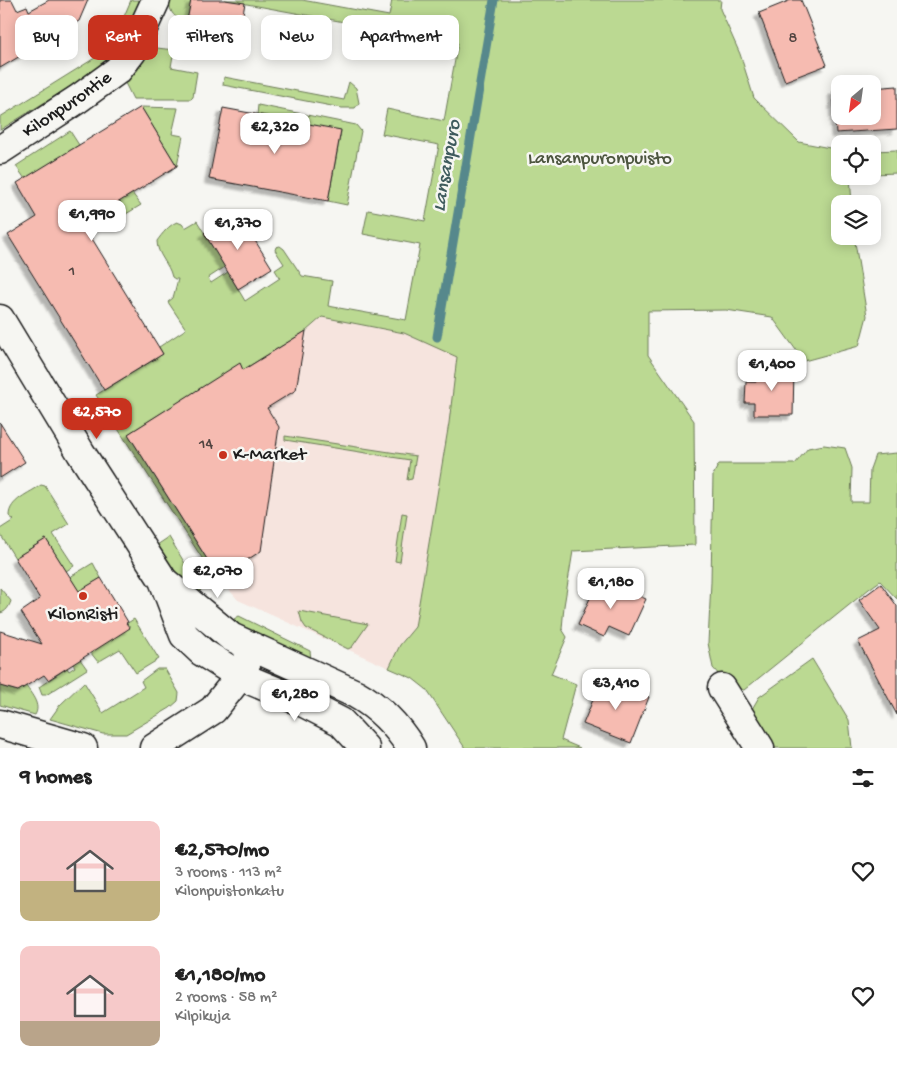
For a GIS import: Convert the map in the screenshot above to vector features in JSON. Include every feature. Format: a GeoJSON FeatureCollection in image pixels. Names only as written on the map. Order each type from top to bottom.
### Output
{"type":"FeatureCollection","features":[{"type":"Feature","properties":{"kind":"street","name":"Kilonpurontie"},"geometry":{"type":"LineString","coordinates":[[0,150],[78,99],[118,70],[132,52],[156,0]]}},
{"type":"Feature","properties":{"kind":"street"},"geometry":{"type":"LineString","coordinates":[[0,319],[81,453],[162,580],[184,635],[202,652],[240,676],[302,702],[341,722],[365,748]]}},
{"type":"Feature","properties":{"kind":"street"},"geometry":{"type":"LineString","coordinates":[[162,580],[225,632],[253,648],[373,703],[390,719],[412,748]]}},
{"type":"Feature","properties":{"kind":"street"},"geometry":{"type":"LineString","coordinates":[[154,748],[213,710],[240,676],[253,648]]}},
{"type":"Feature","properties":{"kind":"street"},"geometry":{"type":"LineString","coordinates":[[722,688],[760,748]]}},
{"type":"Feature","properties":{"kind":"street"},"geometry":{"type":"LineString","coordinates":[[0,724],[82,748]]}},
{"type":"Feature","properties":{"kind":"shaded area"},"geometry":{"type":"Polygon","coordinates":[[[322,317],[404,333],[458,357],[415,627],[400,645],[389,668],[238,600],[219,578],[128,434],[240,363],[243,369],[306,331],[322,317]]]}},
{"type":"Feature","properties":{"kind":"green space"},"geometry":{"type":"Polygon","coordinates":[[[131,0],[148,0],[140,15],[125,15],[131,0]]]}},
{"type":"Feature","properties":{"kind":"green space"},"geometry":{"type":"Polygon","coordinates":[[[169,0],[191,0],[188,15],[173,15],[169,0]]]}},
{"type":"Feature","properties":{"kind":"green space","name":"Lansanpuronpuisto"},"geometry":{"type":"Polygon","coordinates":[[[225,0],[302,0],[384,15],[342,15],[342,22],[332,20],[332,15],[306,15],[225,0]]]}},
{"type":"Feature","properties":{"kind":"green space","name":"Lansanpuronpuisto"},"geometry":{"type":"Polygon","coordinates":[[[392,0],[721,0],[720,9],[740,54],[754,98],[799,142],[831,148],[831,185],[851,185],[851,195],[831,195],[831,245],[855,245],[867,316],[859,346],[804,361],[772,317],[726,310],[648,311],[648,355],[694,421],[695,545],[573,551],[562,629],[567,637],[551,674],[576,684],[561,740],[580,748],[465,748],[426,689],[412,678],[389,668],[400,645],[415,627],[449,423],[457,357],[404,333],[322,317],[306,331],[243,370],[240,364],[128,434],[219,578],[215,578],[96,395],[163,354],[159,347],[186,329],[168,302],[173,298],[178,279],[172,277],[159,251],[157,241],[168,227],[177,222],[185,228],[197,221],[225,267],[208,278],[211,283],[228,272],[245,301],[280,278],[275,270],[284,264],[275,250],[276,247],[280,246],[302,276],[332,281],[328,306],[406,320],[420,245],[363,234],[368,210],[425,221],[439,145],[382,134],[387,109],[444,121],[455,60],[459,60],[459,15],[389,15],[392,0]]]}},
{"type":"Feature","properties":{"kind":"green space"},"geometry":{"type":"Polygon","coordinates":[[[158,48],[168,49],[168,60],[172,60],[171,67],[197,72],[193,97],[191,99],[133,99],[125,83],[137,71],[143,60],[158,60],[158,48]]]}},
{"type":"Feature","properties":{"kind":"green space"},"geometry":{"type":"Polygon","coordinates":[[[92,60],[110,60],[102,67],[0,130],[0,117],[92,60]]]}},
{"type":"Feature","properties":{"kind":"green space"},"geometry":{"type":"Polygon","coordinates":[[[224,77],[344,100],[349,82],[356,88],[359,103],[355,108],[342,108],[223,85],[224,77]]]}},
{"type":"Feature","properties":{"kind":"green space"},"geometry":{"type":"Polygon","coordinates":[[[258,105],[356,125],[361,131],[347,205],[328,201],[341,131],[257,115],[258,105]]]}},
{"type":"Feature","properties":{"kind":"green space"},"geometry":{"type":"Polygon","coordinates":[[[141,107],[178,108],[172,134],[183,136],[177,166],[141,107]]]}},
{"type":"Feature","properties":{"kind":"green space"},"geometry":{"type":"Polygon","coordinates":[[[70,131],[79,145],[25,179],[16,166],[70,131]]]}},
{"type":"Feature","properties":{"kind":"green space"},"geometry":{"type":"Polygon","coordinates":[[[897,150],[897,173],[881,174],[881,151],[897,150]]]}},
{"type":"Feature","properties":{"kind":"green space"},"geometry":{"type":"Polygon","coordinates":[[[132,193],[141,205],[121,217],[118,225],[94,222],[92,218],[132,193]]]}},
{"type":"Feature","properties":{"kind":"green space"},"geometry":{"type":"Polygon","coordinates":[[[285,436],[416,456],[412,479],[407,480],[410,460],[285,440],[285,436]]]}},
{"type":"Feature","properties":{"kind":"green space"},"geometry":{"type":"Polygon","coordinates":[[[824,445],[845,448],[852,468],[851,502],[869,502],[870,469],[875,455],[897,453],[897,599],[880,581],[744,690],[730,687],[713,668],[708,643],[713,475],[719,464],[795,464],[808,448],[824,445]]]}},
{"type":"Feature","properties":{"kind":"green space"},"geometry":{"type":"Polygon","coordinates":[[[41,485],[45,486],[69,524],[53,534],[74,566],[66,571],[46,539],[15,558],[0,534],[0,529],[14,520],[9,516],[10,510],[16,501],[41,485]]]}},
{"type":"Feature","properties":{"kind":"green space"},"geometry":{"type":"Polygon","coordinates":[[[402,513],[407,514],[400,562],[395,561],[402,513]]]}},
{"type":"Feature","properties":{"kind":"green space"},"geometry":{"type":"Polygon","coordinates":[[[169,537],[201,590],[194,597],[176,580],[157,545],[169,537]]]}},
{"type":"Feature","properties":{"kind":"green space"},"geometry":{"type":"Polygon","coordinates":[[[93,563],[101,578],[79,592],[70,577],[93,563]]]}},
{"type":"Feature","properties":{"kind":"green space"},"geometry":{"type":"Polygon","coordinates":[[[0,588],[11,601],[7,609],[0,613],[0,588]]]}},
{"type":"Feature","properties":{"kind":"green space"},"geometry":{"type":"Polygon","coordinates":[[[299,611],[368,624],[352,647],[348,649],[306,628],[299,611]]]}},
{"type":"Feature","properties":{"kind":"green space"},"geometry":{"type":"Polygon","coordinates":[[[239,616],[310,651],[311,659],[278,650],[233,622],[239,616]]]}},
{"type":"Feature","properties":{"kind":"green space"},"geometry":{"type":"Polygon","coordinates":[[[134,619],[159,659],[136,673],[120,649],[98,662],[87,648],[134,619]]]}},
{"type":"Feature","properties":{"kind":"green space"},"geometry":{"type":"Polygon","coordinates":[[[77,655],[87,669],[46,695],[42,695],[39,687],[67,668],[69,671],[75,667],[70,658],[77,655]]]}},
{"type":"Feature","properties":{"kind":"green space"},"geometry":{"type":"Polygon","coordinates":[[[812,659],[849,720],[852,748],[770,748],[751,719],[752,709],[759,697],[812,659]]]}},
{"type":"Feature","properties":{"kind":"green space"},"geometry":{"type":"Polygon","coordinates":[[[157,669],[165,669],[179,693],[178,701],[170,708],[126,734],[103,734],[50,719],[60,705],[84,682],[103,713],[144,687],[141,681],[157,669]]]}},
{"type":"Feature","properties":{"kind":"green space"},"geometry":{"type":"Polygon","coordinates":[[[0,686],[18,691],[26,686],[36,704],[37,711],[35,715],[0,705],[0,686]]]}},
{"type":"Feature","properties":{"kind":"building"},"geometry":{"type":"Polygon","coordinates":[[[0,0],[12,0],[17,10],[27,6],[29,11],[49,0],[88,0],[78,22],[78,15],[15,15],[15,59],[0,68],[0,0]]]}},
{"type":"Feature","properties":{"kind":"building"},"geometry":{"type":"Polygon","coordinates":[[[191,0],[225,0],[245,3],[243,15],[188,15],[191,0]]]}},
{"type":"Feature","properties":{"kind":"building"},"geometry":{"type":"Polygon","coordinates":[[[791,0],[801,0],[827,65],[785,81],[759,13],[791,0]]]}},
{"type":"Feature","properties":{"kind":"building"},"geometry":{"type":"Polygon","coordinates":[[[897,86],[897,129],[836,133],[835,125],[881,125],[881,87],[897,86]]]}},
{"type":"Feature","properties":{"kind":"building"},"geometry":{"type":"Polygon","coordinates":[[[141,107],[177,166],[83,224],[163,354],[104,390],[8,235],[37,217],[17,183],[141,107]]]}},
{"type":"Feature","properties":{"kind":"building"},"geometry":{"type":"Polygon","coordinates":[[[223,108],[341,130],[328,201],[209,179],[223,108]]]}},
{"type":"Feature","properties":{"kind":"building"},"geometry":{"type":"Polygon","coordinates":[[[238,213],[272,268],[238,289],[204,233],[238,213]]]}},
{"type":"Feature","properties":{"kind":"building"},"geometry":{"type":"Polygon","coordinates":[[[306,331],[296,390],[267,408],[279,427],[261,551],[219,578],[128,434],[240,363],[243,370],[306,331]]]}},
{"type":"Feature","properties":{"kind":"building"},"geometry":{"type":"Polygon","coordinates":[[[756,369],[794,370],[793,415],[754,415],[754,403],[745,403],[746,382],[756,382],[756,369]]]}},
{"type":"Feature","properties":{"kind":"building"},"geometry":{"type":"Polygon","coordinates":[[[0,423],[25,462],[0,478],[0,423]]]}},
{"type":"Feature","properties":{"kind":"building"},"geometry":{"type":"Polygon","coordinates":[[[46,539],[79,591],[101,578],[130,628],[48,680],[44,675],[18,691],[0,686],[0,631],[42,644],[21,612],[40,599],[15,558],[46,539]]]}},
{"type":"Feature","properties":{"kind":"building"},"geometry":{"type":"Polygon","coordinates":[[[599,578],[646,599],[629,636],[609,627],[604,637],[578,625],[599,578]]]}},
{"type":"Feature","properties":{"kind":"building"},"geometry":{"type":"Polygon","coordinates":[[[881,584],[897,606],[897,715],[858,641],[880,630],[859,600],[881,584]]]}},
{"type":"Feature","properties":{"kind":"building"},"geometry":{"type":"Polygon","coordinates":[[[602,678],[649,697],[631,743],[583,724],[602,678]]]}},
{"type":"Feature","properties":{"kind":"waterway","name":"Lansanpuro"},"geometry":{"type":"LineString","coordinates":[[437,337],[494,0]]}},
{"type":"Feature","properties":{"kind":"place","name":"K-Market"},"geometry":{"type":"Point","coordinates":[223,455]}},
{"type":"Feature","properties":{"kind":"place","name":"KilonRisti"},"geometry":{"type":"Point","coordinates":[83,596]}}]}
